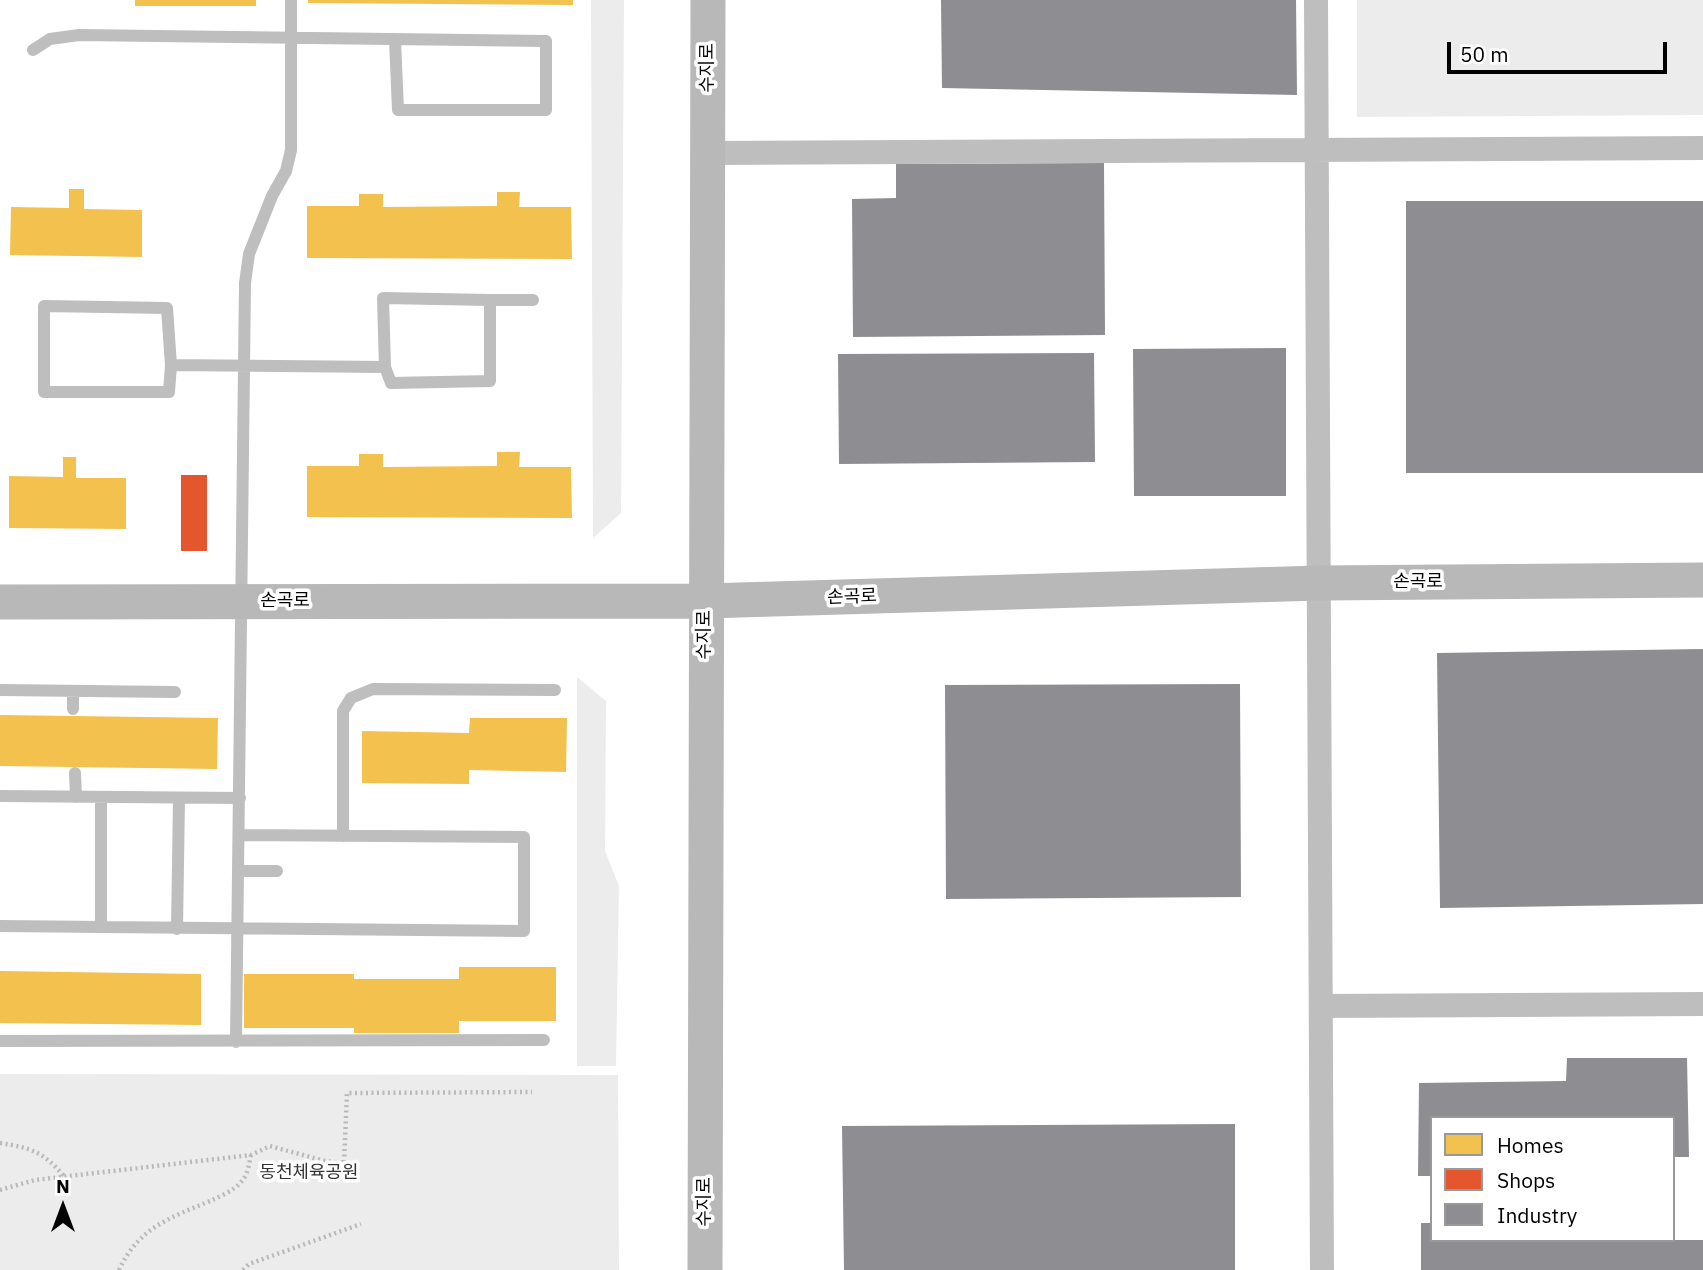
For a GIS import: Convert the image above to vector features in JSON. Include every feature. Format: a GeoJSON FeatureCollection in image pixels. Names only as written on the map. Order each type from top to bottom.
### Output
{"type":"FeatureCollection","features":[{"type":"Feature","properties":{"kind":"street","name":"수지로"},"geometry":{"type":"LineString","coordinates":[[705,1270],[708,0]]}},
{"type":"Feature","properties":{"kind":"street"},"geometry":{"type":"LineString","coordinates":[[1316,0],[1322,1270]]}},
{"type":"Feature","properties":{"kind":"street"},"geometry":{"type":"LineString","coordinates":[[708,153],[1703,148]]}},
{"type":"Feature","properties":{"kind":"street","name":"손곡로"},"geometry":{"type":"LineString","coordinates":[[0,602],[705,601],[1320,583],[1703,580]]}},
{"type":"Feature","properties":{"kind":"street"},"geometry":{"type":"LineString","coordinates":[[1321,1006],[1703,1003]]}},
{"type":"Feature","properties":{"kind":"lane"},"geometry":{"type":"LineString","coordinates":[[236,1042],[245,283],[249,254],[272,196],[286,171],[291,150],[291,0]]}},
{"type":"Feature","properties":{"kind":"lane"},"geometry":{"type":"LineString","coordinates":[[33,50],[50,39],[79,35],[546,41],[546,110],[398,110],[395,40]]}},
{"type":"Feature","properties":{"kind":"lane"},"geometry":{"type":"LineString","coordinates":[[490,300],[490,381],[391,383],[385,367],[383,298],[533,300]]}},
{"type":"Feature","properties":{"kind":"lane"},"geometry":{"type":"LineString","coordinates":[[44,306],[167,308],[171,365],[169,392],[44,392],[44,306]]}},
{"type":"Feature","properties":{"kind":"lane"},"geometry":{"type":"LineString","coordinates":[[171,365],[385,367]]}},
{"type":"Feature","properties":{"kind":"lane"},"geometry":{"type":"LineString","coordinates":[[343,836],[343,711],[351,698],[373,689],[555,690]]}},
{"type":"Feature","properties":{"kind":"lane"},"geometry":{"type":"LineString","coordinates":[[0,691],[175,692]]}},
{"type":"Feature","properties":{"kind":"lane"},"geometry":{"type":"LineString","coordinates":[[73,691],[73,709]]}},
{"type":"Feature","properties":{"kind":"lane"},"geometry":{"type":"LineString","coordinates":[[75,773],[76,797]]}},
{"type":"Feature","properties":{"kind":"lane"},"geometry":{"type":"LineString","coordinates":[[0,796],[240,798]]}},
{"type":"Feature","properties":{"kind":"lane"},"geometry":{"type":"LineString","coordinates":[[101,797],[101,927]]}},
{"type":"Feature","properties":{"kind":"lane"},"geometry":{"type":"LineString","coordinates":[[177,929],[179,798]]}},
{"type":"Feature","properties":{"kind":"lane"},"geometry":{"type":"LineString","coordinates":[[0,926],[524,931],[524,837],[240,835]]}},
{"type":"Feature","properties":{"kind":"lane"},"geometry":{"type":"LineString","coordinates":[[239,872],[277,872]]}},
{"type":"Feature","properties":{"kind":"lane"},"geometry":{"type":"LineString","coordinates":[[0,1041],[544,1040]]}},
{"type":"Feature","properties":{"kind":"path"},"geometry":{"type":"LineString","coordinates":[[0,1190],[12,1185],[64,1176],[251,1155],[270,1146],[325,1161],[344,1163],[347,1093],[532,1092]]}},
{"type":"Feature","properties":{"kind":"path"},"geometry":{"type":"LineString","coordinates":[[0,1143],[32,1149],[49,1159],[64,1176]]}},
{"type":"Feature","properties":{"kind":"path"},"geometry":{"type":"LineString","coordinates":[[119,1270],[136,1241],[153,1228],[174,1215],[218,1197],[242,1181],[251,1155]]}},
{"type":"Feature","properties":{"kind":"path"},"geometry":{"type":"LineString","coordinates":[[243,1270],[248,1264],[361,1224]]}},
{"type":"Feature","properties":{"kind":"green space"},"geometry":{"type":"Polygon","coordinates":[[[591,0],[624,0],[621,513],[593,538],[591,0]]]}},
{"type":"Feature","properties":{"kind":"green space"},"geometry":{"type":"Polygon","coordinates":[[[1357,0],[1703,0],[1703,115],[1357,117],[1357,0]]]}},
{"type":"Feature","properties":{"kind":"green space"},"geometry":{"type":"Polygon","coordinates":[[[577,677],[606,701],[605,851],[619,886],[616,1066],[577,1066],[577,677]]]}},
{"type":"Feature","properties":{"kind":"green space","name":"동천체육공원"},"geometry":{"type":"Polygon","coordinates":[[[0,1074],[618,1075],[619,1270],[0,1270],[0,1074]]]}},
{"type":"Feature","properties":{"kind":"building: Homes"},"geometry":{"type":"Polygon","coordinates":[[[135,0],[256,0],[256,6],[135,6],[135,0]]]}},
{"type":"Feature","properties":{"kind":"building: Homes"},"geometry":{"type":"Polygon","coordinates":[[[308,0],[573,0],[573,5],[308,3],[308,0]]]}},
{"type":"Feature","properties":{"kind":"building: Homes"},"geometry":{"type":"Polygon","coordinates":[[[69,189],[84,189],[84,209],[142,210],[142,257],[10,255],[11,207],[69,208],[69,189]]]}},
{"type":"Feature","properties":{"kind":"building: Homes"},"geometry":{"type":"Polygon","coordinates":[[[497,192],[520,192],[519,207],[571,207],[572,259],[307,258],[307,206],[359,206],[359,194],[383,194],[383,207],[497,206],[497,192]]]}},
{"type":"Feature","properties":{"kind":"building: Homes"},"geometry":{"type":"Polygon","coordinates":[[[497,452],[520,452],[519,467],[571,467],[572,518],[307,517],[307,466],[359,466],[359,454],[383,454],[383,467],[497,466],[497,452]]]}},
{"type":"Feature","properties":{"kind":"building: Homes"},"geometry":{"type":"Polygon","coordinates":[[[63,457],[76,457],[76,478],[126,478],[126,529],[9,528],[9,476],[63,477],[63,457]]]}},
{"type":"Feature","properties":{"kind":"building: Homes"},"geometry":{"type":"Polygon","coordinates":[[[0,715],[218,718],[217,769],[0,766],[0,715]]]}},
{"type":"Feature","properties":{"kind":"building: Homes"},"geometry":{"type":"Polygon","coordinates":[[[470,718],[567,718],[566,772],[469,770],[469,784],[362,783],[362,731],[469,733],[470,718]]]}},
{"type":"Feature","properties":{"kind":"building: Homes"},"geometry":{"type":"Polygon","coordinates":[[[459,967],[556,967],[556,1021],[459,1021],[459,1033],[354,1033],[354,1028],[244,1028],[244,974],[354,974],[354,979],[459,979],[459,967]]]}},
{"type":"Feature","properties":{"kind":"building: Homes"},"geometry":{"type":"Polygon","coordinates":[[[0,971],[201,974],[201,1025],[0,1023],[0,971]]]}},
{"type":"Feature","properties":{"kind":"building: Shops"},"geometry":{"type":"Polygon","coordinates":[[[181,475],[207,475],[207,551],[181,551],[181,475]]]}},
{"type":"Feature","properties":{"kind":"building: Industry"},"geometry":{"type":"Polygon","coordinates":[[[941,0],[1296,0],[1297,95],[942,88],[941,0]]]}},
{"type":"Feature","properties":{"kind":"building: Industry"},"geometry":{"type":"Polygon","coordinates":[[[1104,163],[1105,335],[853,337],[852,199],[896,198],[896,164],[1104,163]]]}},
{"type":"Feature","properties":{"kind":"building: Industry"},"geometry":{"type":"Polygon","coordinates":[[[1406,201],[1703,201],[1703,473],[1406,473],[1406,201]]]}},
{"type":"Feature","properties":{"kind":"building: Industry"},"geometry":{"type":"Polygon","coordinates":[[[1286,348],[1286,496],[1134,496],[1133,349],[1286,348]]]}},
{"type":"Feature","properties":{"kind":"building: Industry"},"geometry":{"type":"Polygon","coordinates":[[[1094,353],[1095,462],[839,464],[838,354],[1094,353]]]}},
{"type":"Feature","properties":{"kind":"building: Industry"},"geometry":{"type":"Polygon","coordinates":[[[1703,649],[1703,904],[1440,908],[1437,653],[1703,649]]]}},
{"type":"Feature","properties":{"kind":"building: Industry"},"geometry":{"type":"Polygon","coordinates":[[[1240,684],[1241,897],[946,899],[945,685],[1240,684]]]}},
{"type":"Feature","properties":{"kind":"building: Industry"},"geometry":{"type":"Polygon","coordinates":[[[1567,1058],[1687,1058],[1689,1157],[1675,1157],[1675,1116],[1430,1116],[1430,1176],[1418,1176],[1419,1083],[1566,1081],[1567,1058]]]}},
{"type":"Feature","properties":{"kind":"building: Industry"},"geometry":{"type":"Polygon","coordinates":[[[1235,1124],[1235,1270],[844,1270],[842,1126],[1235,1124]]]}},
{"type":"Feature","properties":{"kind":"building: Industry"},"geometry":{"type":"Polygon","coordinates":[[[1421,1223],[1430,1223],[1430,1242],[1703,1240],[1703,1270],[1421,1270],[1421,1223]]]}}]}
